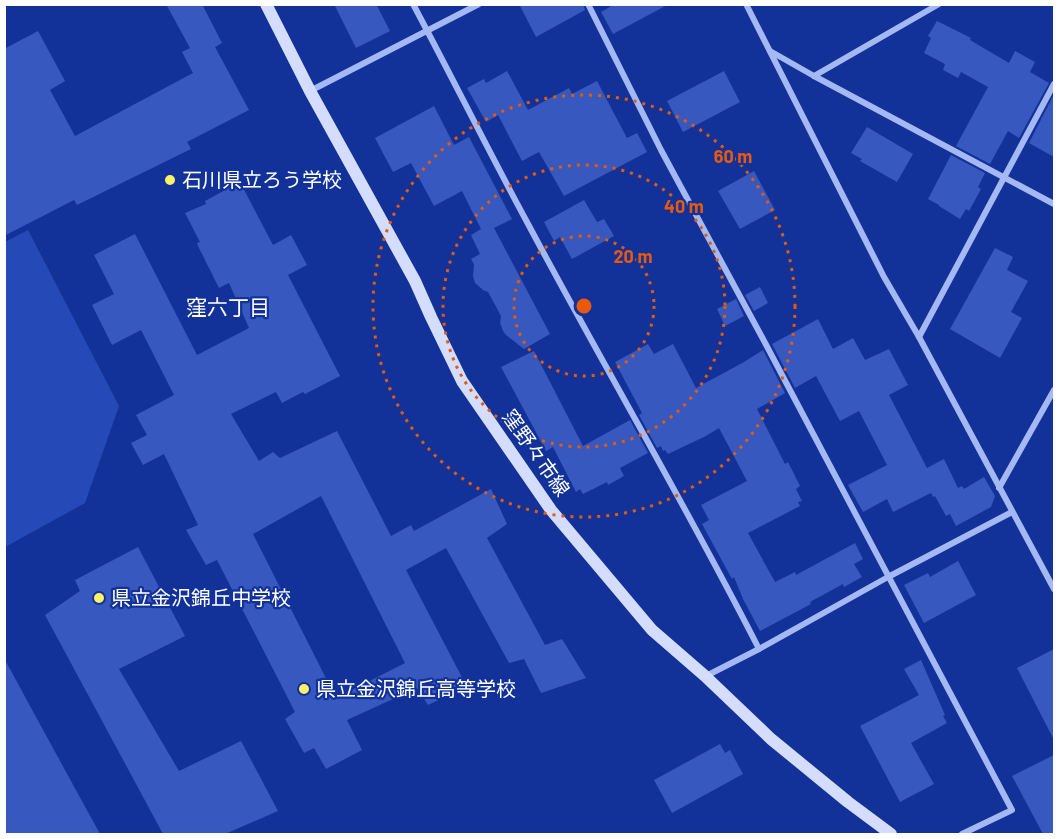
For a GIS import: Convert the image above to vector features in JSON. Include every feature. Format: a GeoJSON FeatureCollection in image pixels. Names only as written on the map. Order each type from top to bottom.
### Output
{"type":"FeatureCollection","features":[{"type":"Feature","properties":{"kind":"main road","name":"窪野々市線"},"geometry":{"type":"LineString","coordinates":[[266,4],[309,91],[415,281],[462,381],[551,510],[652,630],[705,676],[771,739],[891,834]]}},
{"type":"Feature","properties":{"kind":"street"},"geometry":{"type":"LineString","coordinates":[[413,4],[527,222],[759,650]]}},
{"type":"Feature","properties":{"kind":"street"},"geometry":{"type":"LineString","coordinates":[[309,91],[478,4]]}},
{"type":"Feature","properties":{"kind":"street"},"geometry":{"type":"LineString","coordinates":[[588,4],[660,150],[1012,810],[962,834]]}},
{"type":"Feature","properties":{"kind":"street"},"geometry":{"type":"LineString","coordinates":[[746,4],[884,277],[919,337],[1054,590]]}},
{"type":"Feature","properties":{"kind":"street"},"geometry":{"type":"LineString","coordinates":[[814,76],[939,4]]}},
{"type":"Feature","properties":{"kind":"street"},"geometry":{"type":"LineString","coordinates":[[770,50],[814,76],[1054,204]]}},
{"type":"Feature","properties":{"kind":"street"},"geometry":{"type":"LineString","coordinates":[[919,337],[1054,84]]}},
{"type":"Feature","properties":{"kind":"street"},"geometry":{"type":"LineString","coordinates":[[999,488],[1054,390]]}},
{"type":"Feature","properties":{"kind":"street"},"geometry":{"type":"LineString","coordinates":[[705,676],[759,650],[888,577],[1012,512]]}},
{"type":"Feature","properties":{"kind":"shaded area"},"geometry":{"type":"Polygon","coordinates":[[[28,230],[119,406],[85,503],[5,547],[5,242],[28,230]]]}},
{"type":"Feature","properties":{"kind":"building"},"geometry":{"type":"Polygon","coordinates":[[[166,4],[202,4],[222,43],[215,47],[249,110],[187,142],[191,149],[77,205],[74,200],[4,236],[4,49],[38,31],[65,81],[50,90],[75,136],[193,73],[182,52],[190,48],[166,4]]]}},
{"type":"Feature","properties":{"kind":"building"},"geometry":{"type":"Polygon","coordinates":[[[334,4],[376,4],[390,31],[356,48],[334,4]]]}},
{"type":"Feature","properties":{"kind":"building"},"geometry":{"type":"Polygon","coordinates":[[[519,4],[583,4],[585,10],[536,37],[519,4]]]}},
{"type":"Feature","properties":{"kind":"building"},"geometry":{"type":"Polygon","coordinates":[[[615,4],[669,4],[613,34],[601,12],[615,4]]]}},
{"type":"Feature","properties":{"kind":"building"},"geometry":{"type":"Polygon","coordinates":[[[937,21],[971,38],[970,40],[1009,63],[1015,51],[1035,62],[1030,72],[1049,83],[1019,138],[1008,131],[990,164],[956,146],[988,87],[961,72],[958,78],[943,70],[945,64],[924,53],[931,38],[928,36],[937,21]]]}},
{"type":"Feature","properties":{"kind":"building"},"geometry":{"type":"Polygon","coordinates":[[[507,71],[528,110],[569,88],[572,94],[597,81],[627,138],[637,133],[647,152],[564,196],[539,152],[522,161],[498,115],[486,122],[467,88],[484,79],[486,83],[507,71]]]}},
{"type":"Feature","properties":{"kind":"building"},"geometry":{"type":"Polygon","coordinates":[[[724,71],[740,102],[683,132],[667,101],[724,71]]]}},
{"type":"Feature","properties":{"kind":"building"},"geometry":{"type":"Polygon","coordinates":[[[1054,94],[1054,157],[1029,143],[1054,94]]]}},
{"type":"Feature","properties":{"kind":"building"},"geometry":{"type":"Polygon","coordinates":[[[434,106],[454,145],[469,137],[512,219],[494,228],[550,334],[524,349],[503,331],[500,323],[501,316],[488,292],[475,283],[474,264],[471,259],[480,254],[471,235],[481,229],[462,191],[434,206],[411,163],[393,172],[375,138],[434,106]]]}},
{"type":"Feature","properties":{"kind":"building"},"geometry":{"type":"Polygon","coordinates":[[[867,127],[913,154],[897,182],[860,161],[862,159],[851,153],[867,127]]]}},
{"type":"Feature","properties":{"kind":"building"},"geometry":{"type":"Polygon","coordinates":[[[951,155],[985,173],[978,187],[981,189],[969,211],[966,209],[960,219],[928,199],[951,155]]]}},
{"type":"Feature","properties":{"kind":"building"},"geometry":{"type":"Polygon","coordinates":[[[754,171],[775,210],[740,229],[718,191],[754,171]]]}},
{"type":"Feature","properties":{"kind":"building"},"geometry":{"type":"Polygon","coordinates":[[[240,182],[273,245],[291,235],[307,265],[288,275],[340,376],[282,403],[276,392],[231,414],[259,461],[273,452],[280,458],[337,431],[391,536],[411,525],[414,531],[491,489],[507,524],[487,538],[545,645],[562,639],[586,678],[541,693],[524,659],[509,663],[446,548],[406,570],[467,687],[428,705],[417,688],[347,720],[362,750],[326,769],[314,748],[304,753],[285,719],[295,712],[217,560],[206,565],[186,530],[198,525],[164,454],[143,465],[131,443],[147,435],[136,415],[174,395],[141,330],[112,345],[92,305],[114,294],[94,255],[135,234],[197,355],[249,328],[229,283],[219,288],[185,213],[206,204],[205,201],[240,182]],[[321,496],[253,534],[336,698],[405,663],[321,496]]]}},
{"type":"Feature","properties":{"kind":"building"},"geometry":{"type":"Polygon","coordinates":[[[584,200],[597,222],[604,219],[614,236],[572,259],[560,237],[554,241],[544,222],[584,200]]]}},
{"type":"Feature","properties":{"kind":"building"},"geometry":{"type":"Polygon","coordinates":[[[995,248],[1013,257],[1007,270],[1028,281],[1011,312],[1022,318],[1000,358],[950,329],[995,248]]]}},
{"type":"Feature","properties":{"kind":"building"},"geometry":{"type":"Polygon","coordinates":[[[760,287],[768,303],[754,311],[745,295],[760,287]]]}},
{"type":"Feature","properties":{"kind":"building"},"geometry":{"type":"Polygon","coordinates":[[[736,299],[744,316],[725,326],[717,309],[736,299]]]}},
{"type":"Feature","properties":{"kind":"building"},"geometry":{"type":"Polygon","coordinates":[[[818,319],[833,349],[853,338],[865,360],[889,349],[908,385],[889,395],[927,468],[944,459],[958,488],[962,486],[964,489],[984,477],[995,496],[991,507],[956,526],[950,514],[946,516],[931,493],[893,512],[887,499],[863,512],[848,485],[887,465],[859,411],[840,421],[816,376],[795,388],[772,344],[818,319]]]}},
{"type":"Feature","properties":{"kind":"building"},"geometry":{"type":"Polygon","coordinates":[[[648,344],[654,354],[673,344],[696,388],[763,350],[785,393],[757,409],[785,464],[788,462],[800,486],[796,489],[802,501],[798,502],[800,506],[748,533],[775,582],[795,572],[796,575],[855,543],[863,559],[854,564],[862,577],[844,587],[843,584],[760,631],[734,577],[732,579],[702,524],[709,520],[701,505],[747,481],[719,428],[668,454],[661,446],[657,448],[639,415],[642,413],[615,362],[648,344]]]}},
{"type":"Feature","properties":{"kind":"building"},"geometry":{"type":"Polygon","coordinates":[[[534,351],[583,446],[630,420],[648,453],[620,468],[624,476],[608,485],[607,482],[583,494],[580,489],[576,492],[553,447],[546,451],[501,367],[534,351]]]}},
{"type":"Feature","properties":{"kind":"building"},"geometry":{"type":"Polygon","coordinates":[[[138,547],[185,636],[119,669],[179,771],[241,741],[278,811],[225,834],[163,834],[45,615],[80,591],[75,580],[138,547]]]}},
{"type":"Feature","properties":{"kind":"building"},"geometry":{"type":"Polygon","coordinates":[[[958,561],[976,595],[924,623],[904,585],[928,573],[930,577],[958,561]]]}},
{"type":"Feature","properties":{"kind":"building"},"geometry":{"type":"Polygon","coordinates":[[[1054,649],[1054,740],[1017,668],[1054,649]]]}},
{"type":"Feature","properties":{"kind":"building"},"geometry":{"type":"Polygon","coordinates":[[[4,658],[36,717],[100,834],[4,834],[4,658]]]}},
{"type":"Feature","properties":{"kind":"building"},"geometry":{"type":"Polygon","coordinates":[[[921,660],[947,723],[911,743],[934,784],[900,802],[860,726],[919,695],[904,669],[921,660]]]}},
{"type":"Feature","properties":{"kind":"building"},"geometry":{"type":"Polygon","coordinates":[[[720,744],[725,753],[730,750],[743,774],[672,813],[654,780],[720,744]]]}},
{"type":"Feature","properties":{"kind":"building"},"geometry":{"type":"Polygon","coordinates":[[[1054,755],[1054,834],[1043,834],[1012,776],[1054,755]]]}},
{"type":"Feature","properties":{"kind":"place","name":"石川県立ろう学校"},"geometry":{"type":"Point","coordinates":[170,180]}},
{"type":"Feature","properties":{"kind":"place","name":"県立金沢錦丘中学校"},"geometry":{"type":"Point","coordinates":[99,598]}},
{"type":"Feature","properties":{"kind":"place","name":"県立金沢錦丘高等学校"},"geometry":{"type":"Point","coordinates":[304,689]}},
{"type":"Feature","properties":{"kind":"district","name":"窪六丁目"},"geometry":{"type":"Point","coordinates":[228,308]}}]}
